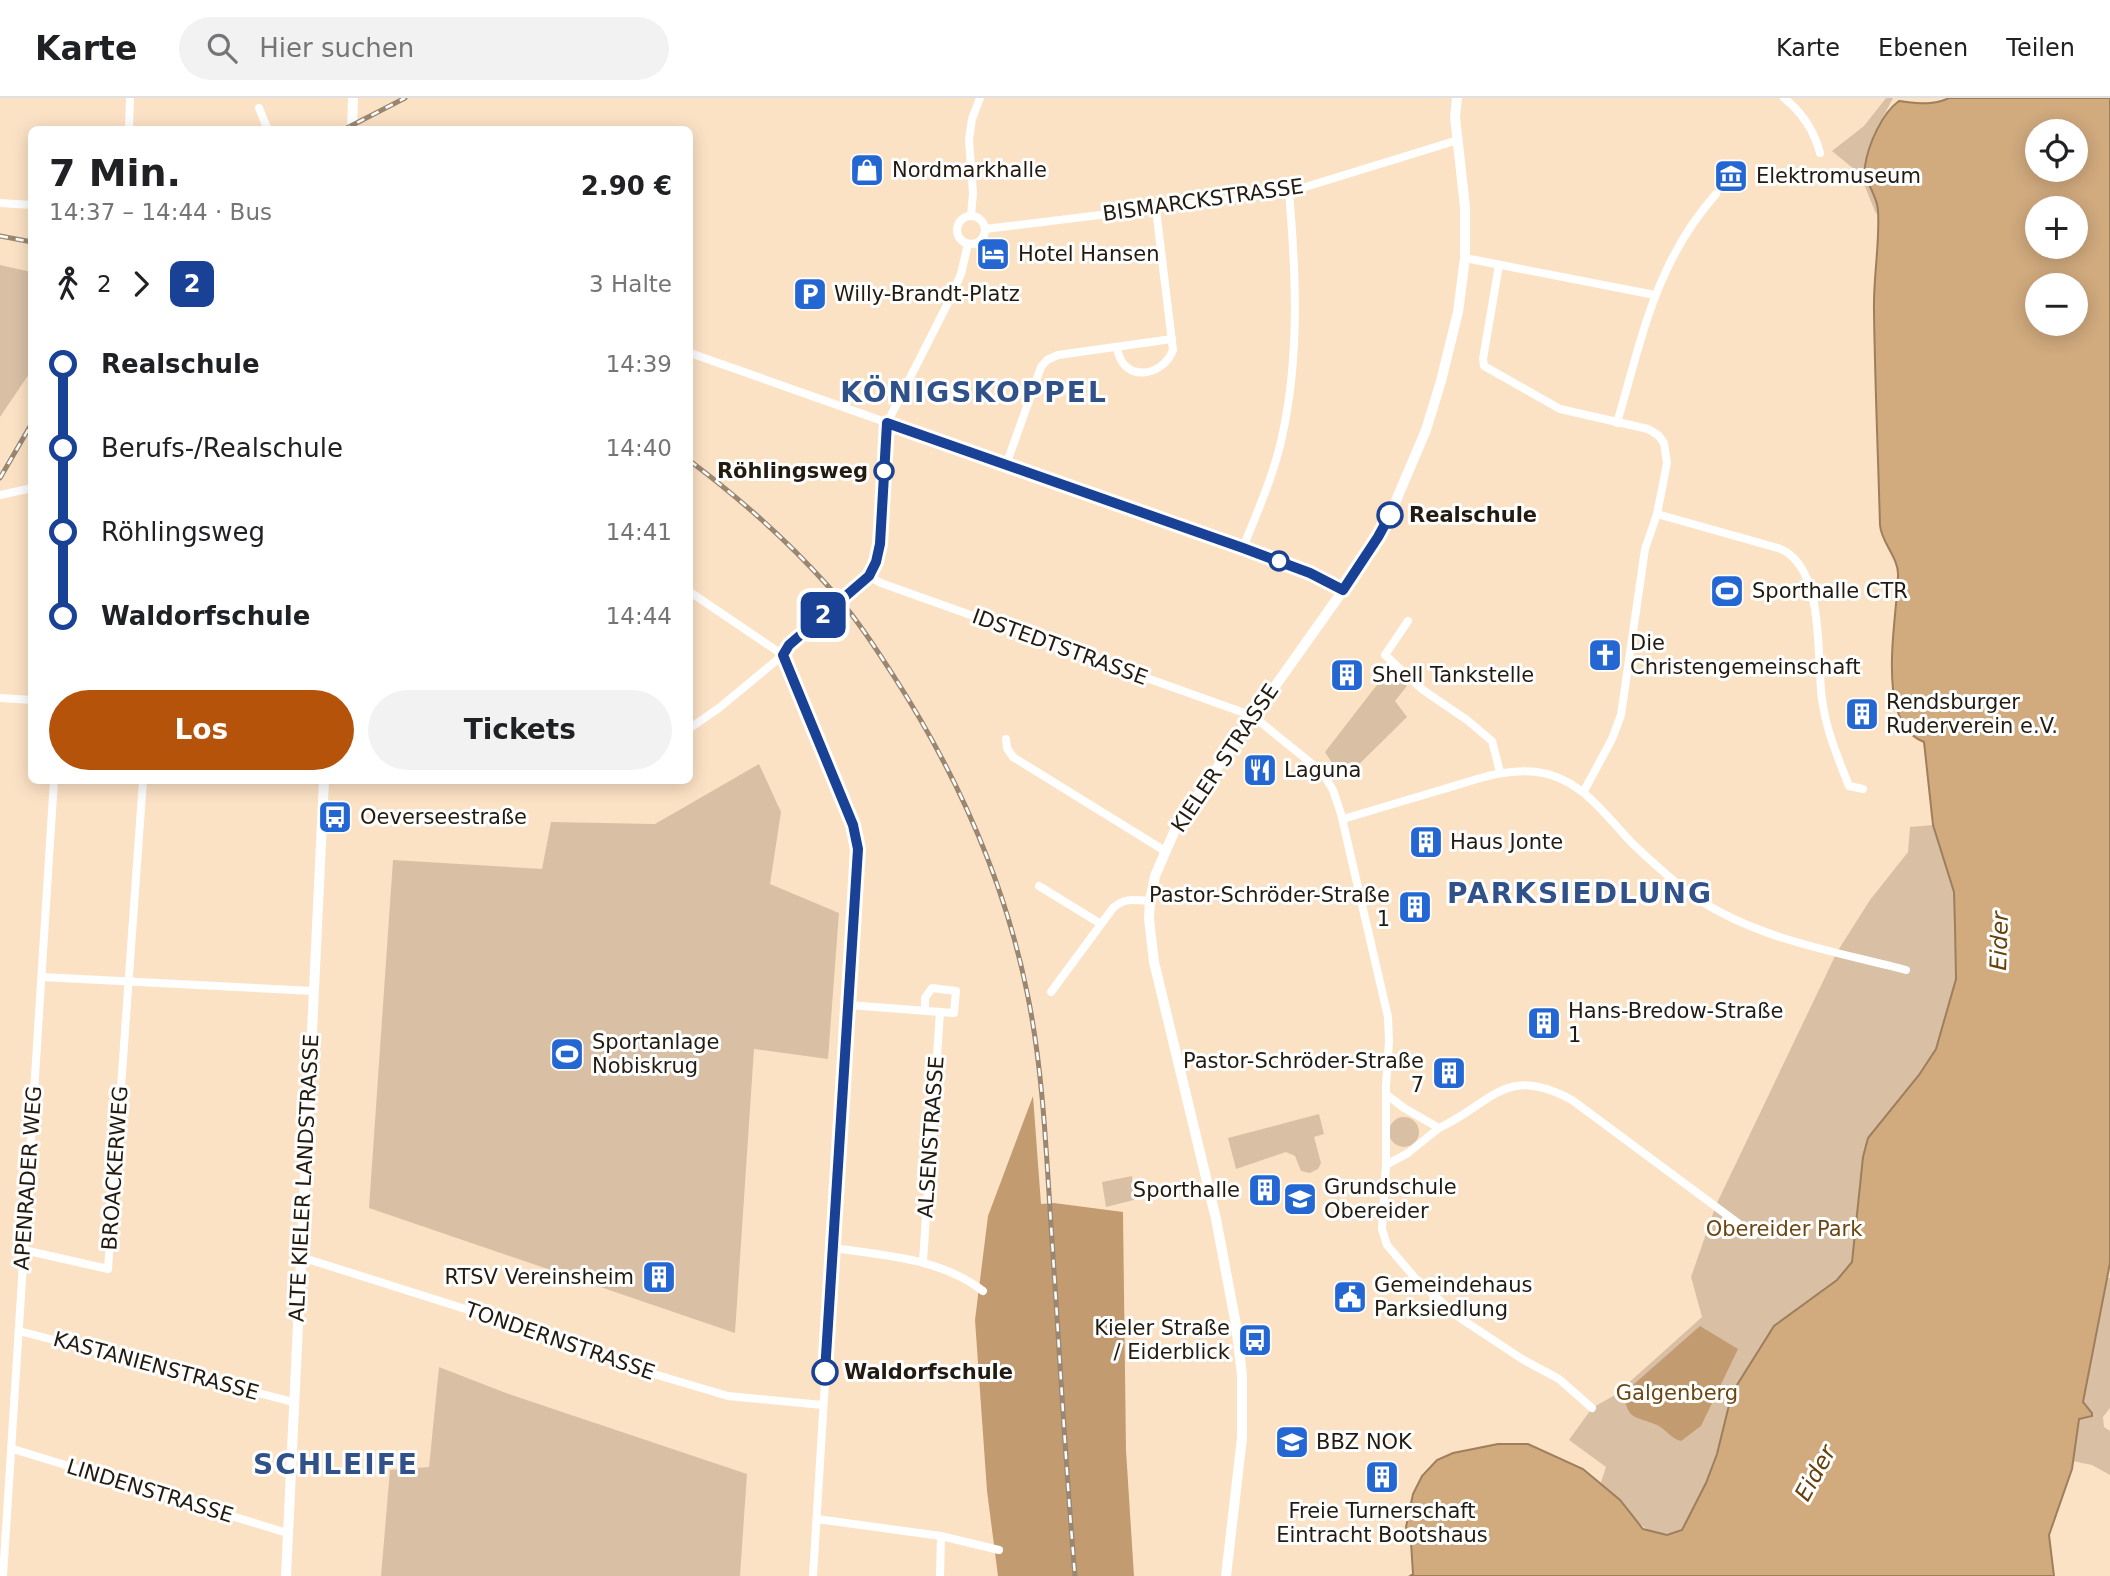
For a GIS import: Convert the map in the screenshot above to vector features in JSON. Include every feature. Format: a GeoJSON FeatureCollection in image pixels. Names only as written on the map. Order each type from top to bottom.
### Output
{"type":"FeatureCollection","features":[{"type":"Feature","properties":{"kind":"main road","name":"KIELER STRASSE"},"geometry":{"type":"LineString","coordinates":[[1226,1576],[1242,1438],[1242,1375],[1236,1325],[1216,1219],[1154,962],[1149,919],[1150,901],[1155,876],[1178,823],[1378,537],[1426,430],[1455,325],[1465,258],[1465,208],[1455,117],[1458,98]]}},
{"type":"Feature","properties":{"kind":"street"},"geometry":{"type":"LineString","coordinates":[[129,126],[130,98]]}},
{"type":"Feature","properties":{"kind":"street"},"geometry":{"type":"LineString","coordinates":[[352,126],[353,98]]}},
{"type":"Feature","properties":{"kind":"street"},"geometry":{"type":"LineString","coordinates":[[971,216],[974,193],[969,140],[972,119],[980,98]]}},
{"type":"Feature","properties":{"kind":"street"},"geometry":{"type":"LineString","coordinates":[[1784,98],[1795,106],[1815,133],[1820,153]]}},
{"type":"Feature","properties":{"kind":"street"},"geometry":{"type":"LineString","coordinates":[[259,108],[266,126]]}},
{"type":"Feature","properties":{"kind":"street","name":"BISMARCKSTRASSE"},"geometry":{"type":"LineString","coordinates":[[985,229],[1289,192],[1458,140]]}},
{"type":"Feature","properties":{"kind":"street"},"geometry":{"type":"LineString","coordinates":[[1243,548],[1267,488],[1282,439],[1290,391],[1296,324],[1289,192]]}},
{"type":"Feature","properties":{"kind":"street"},"geometry":{"type":"LineString","coordinates":[[1617,424],[1655,295],[1678,243],[1696,216],[1716,194]]}},
{"type":"Feature","properties":{"kind":"street"},"geometry":{"type":"LineString","coordinates":[[0,203],[28,205]]}},
{"type":"Feature","properties":{"kind":"street"},"geometry":{"type":"LineString","coordinates":[[1117,347],[1119,360],[1124,367],[1134,372],[1146,372],[1162,365],[1170,359],[1173,350],[1156,209]]}},
{"type":"Feature","properties":{"kind":"street"},"geometry":{"type":"LineString","coordinates":[[971,216],[979,219],[985,229],[979,242],[968,244],[958,237],[957,228],[963,218],[971,216]]}},
{"type":"Feature","properties":{"kind":"street"},"geometry":{"type":"LineString","coordinates":[[693,726],[783,655],[789,645],[869,576],[880,544],[887,423],[950,299],[961,274],[968,244]]}},
{"type":"Feature","properties":{"kind":"street"},"geometry":{"type":"LineString","coordinates":[[1465,258],[1655,295]]}},
{"type":"Feature","properties":{"kind":"street"},"geometry":{"type":"LineString","coordinates":[[1499,265],[1484,366],[1560,409],[1648,429],[1664,443],[1667,463],[1657,514],[1645,550],[1621,715],[1584,791]]}},
{"type":"Feature","properties":{"kind":"street"},"geometry":{"type":"LineString","coordinates":[[1006,465],[1041,367],[1047,360],[1058,355],[1172,340]]}},
{"type":"Feature","properties":{"kind":"street"},"geometry":{"type":"LineString","coordinates":[[693,355],[1243,548],[1310,573],[1343,590]]}},
{"type":"Feature","properties":{"kind":"street"},"geometry":{"type":"LineString","coordinates":[[0,495],[28,489]]}},
{"type":"Feature","properties":{"kind":"street"},"geometry":{"type":"LineString","coordinates":[[1657,514],[1782,549],[1795,558],[1813,595],[1822,699],[1830,737],[1849,786],[1863,789]]}},
{"type":"Feature","properties":{"kind":"street","name":"IDSTEDTSTRASSE"},"geometry":{"type":"LineString","coordinates":[[869,576],[881,583],[1253,716],[1322,772],[1333,790],[1342,819],[1388,1017],[1386,1165],[1382,1229],[1392,1253],[1457,1316],[1522,1359],[1559,1379],[1592,1408]]}},
{"type":"Feature","properties":{"kind":"street"},"geometry":{"type":"LineString","coordinates":[[693,594],[783,655],[853,825],[858,849],[813,1576]]}},
{"type":"Feature","properties":{"kind":"street"},"geometry":{"type":"LineString","coordinates":[[1408,621],[1385,655],[1423,690],[1492,741],[1500,772]]}},
{"type":"Feature","properties":{"kind":"street"},"geometry":{"type":"LineString","coordinates":[[0,698],[28,701]]}},
{"type":"Feature","properties":{"kind":"street"},"geometry":{"type":"LineString","coordinates":[[1006,739],[1007,748],[1013,757],[1165,851]]}},
{"type":"Feature","properties":{"kind":"street"},"geometry":{"type":"LineString","coordinates":[[1342,819],[1500,772],[1539,772],[1564,778],[1584,791],[1643,853],[1692,895],[1718,910],[1767,933],[1906,970]]}},
{"type":"Feature","properties":{"kind":"street","name":"APENRADER WEG"},"geometry":{"type":"LineString","coordinates":[[3,1576],[4,1510],[13,1449],[54,784]]}},
{"type":"Feature","properties":{"kind":"street","name":"BROACKERWEG"},"geometry":{"type":"LineString","coordinates":[[24,1250],[108,1269],[143,784]]}},
{"type":"Feature","properties":{"kind":"street","name":"ALTE KIELER LANDSTRASSE"},"geometry":{"type":"LineString","coordinates":[[286,1576],[324,784]]}},
{"type":"Feature","properties":{"kind":"street"},"geometry":{"type":"LineString","coordinates":[[1040,886],[1101,924]]}},
{"type":"Feature","properties":{"kind":"street"},"geometry":{"type":"LineString","coordinates":[[1051,992],[1120,901],[1150,901]]}},
{"type":"Feature","properties":{"kind":"street"},"geometry":{"type":"LineString","coordinates":[[42,978],[313,991]]}},
{"type":"Feature","properties":{"kind":"street"},"geometry":{"type":"LineString","coordinates":[[849,1005],[925,1011],[954,1013],[956,991],[932,988],[925,998],[925,1011]]}},
{"type":"Feature","properties":{"kind":"street","name":"ALSENSTRASSE"},"geometry":{"type":"LineString","coordinates":[[923,1261],[940,1012]]}},
{"type":"Feature","properties":{"kind":"street"},"geometry":{"type":"LineString","coordinates":[[1386,1165],[1408,1153],[1439,1128],[1497,1091],[1511,1086],[1546,1087],[1572,1100],[1754,1235]]}},
{"type":"Feature","properties":{"kind":"street"},"geometry":{"type":"LineString","coordinates":[[1387,1095],[1439,1128]]}},
{"type":"Feature","properties":{"kind":"street"},"geometry":{"type":"LineString","coordinates":[[834,1248],[923,1261],[966,1278],[983,1291]]}},
{"type":"Feature","properties":{"kind":"street","name":"TONDERNSTRASSE"},"geometry":{"type":"LineString","coordinates":[[301,1257],[727,1396],[823,1405]]}},
{"type":"Feature","properties":{"kind":"street","name":"KASTANIENSTRASSE"},"geometry":{"type":"LineString","coordinates":[[19,1331],[293,1402]]}},
{"type":"Feature","properties":{"kind":"street","name":"LINDENSTRASSE"},"geometry":{"type":"LineString","coordinates":[[13,1449],[288,1533]]}},
{"type":"Feature","properties":{"kind":"street"},"geometry":{"type":"LineString","coordinates":[[817,1519],[941,1536],[999,1550]]}},
{"type":"Feature","properties":{"kind":"street"},"geometry":{"type":"LineString","coordinates":[[940,1576],[941,1536]]}},
{"type":"Feature","properties":{"kind":"green space"},"geometry":{"type":"Polygon","coordinates":[[[1886,98],[1893,98],[1880,123],[1864,168],[1879,208],[1876,214],[1860,174],[1832,151],[1864,126],[1886,98]]]}},
{"type":"Feature","properties":{"kind":"green space"},"geometry":{"type":"Polygon","coordinates":[[[0,265],[28,271],[28,375],[0,417],[0,265]]]}},
{"type":"Feature","properties":{"kind":"green space"},"geometry":{"type":"Polygon","coordinates":[[[1390,668],[1407,686],[1395,701],[1407,717],[1343,780],[1325,752],[1390,668]]]}},
{"type":"Feature","properties":{"kind":"green space","name":"Sportanlage Nobiskrug"},"geometry":{"type":"Polygon","coordinates":[[[759,764],[781,812],[770,884],[839,913],[828,1059],[754,1049],[735,1333],[369,1208],[393,860],[542,869],[551,822],[655,824],[759,764]]]}},
{"type":"Feature","properties":{"kind":"green space","name":"Obereider Park"},"geometry":{"type":"Polygon","coordinates":[[[1933,825],[1954,892],[1956,979],[1936,1049],[1919,1075],[1868,1138],[1852,1262],[1717,1454],[1706,1483],[1682,1530],[1654,1533],[1600,1485],[1606,1467],[1569,1440],[1592,1408],[1615,1395],[1702,1317],[1691,1277],[1716,1205],[1837,952],[1870,900],[1908,852],[1910,827],[1933,825]]]}},
{"type":"Feature","properties":{"kind":"green space"},"geometry":{"type":"Polygon","coordinates":[[[1033,1096],[1041,1204],[1054,1203],[1123,1212],[1126,1450],[1134,1576],[998,1576],[987,1491],[975,1320],[988,1216],[1033,1096]]]}},
{"type":"Feature","properties":{"kind":"green space"},"geometry":{"type":"Polygon","coordinates":[[[1319,1114],[1324,1134],[1314,1137],[1321,1163],[1318,1169],[1310,1173],[1301,1171],[1295,1156],[1286,1152],[1236,1169],[1228,1138],[1319,1114]]]}},
{"type":"Feature","properties":{"kind":"green space"},"geometry":{"type":"Polygon","coordinates":[[[1404,1117],[1415,1121],[1419,1132],[1415,1143],[1404,1147],[1393,1143],[1389,1132],[1393,1121],[1404,1117]]]}},
{"type":"Feature","properties":{"kind":"green space"},"geometry":{"type":"Polygon","coordinates":[[[1132,1176],[1134,1200],[1106,1207],[1102,1182],[1132,1176]]]}},
{"type":"Feature","properties":{"kind":"green space"},"geometry":{"type":"Polygon","coordinates":[[[2107,1277],[2110,1278],[2110,1408],[2103,1417],[2104,1427],[2110,1431],[2110,1475],[2092,1465],[2072,1461],[2079,1419],[2091,1417],[2083,1402],[2085,1381],[2107,1277]]]}},
{"type":"Feature","properties":{"kind":"green space","name":"Galgenberg"},"geometry":{"type":"Polygon","coordinates":[[[1700,1326],[1738,1349],[1701,1426],[1681,1441],[1657,1425],[1633,1416],[1627,1408],[1625,1392],[1700,1326]]]}},
{"type":"Feature","properties":{"kind":"green space"},"geometry":{"type":"Polygon","coordinates":[[[439,1367],[506,1393],[747,1474],[740,1576],[381,1576],[390,1470],[429,1467],[439,1367]]]}},
{"type":"Feature","properties":{"kind":"water","name":"Eider"},"geometry":{"type":"Polygon","coordinates":[[[1949,98],[2110,98],[2110,1263],[2083,1402],[2092,1416],[2079,1419],[2072,1469],[2049,1535],[2054,1576],[1410,1576],[1413,1574],[1411,1542],[1406,1527],[1413,1494],[1422,1476],[1437,1460],[1453,1453],[1498,1444],[1528,1444],[1583,1469],[1620,1500],[1643,1529],[1667,1535],[1682,1530],[1706,1483],[1717,1454],[1732,1393],[1774,1326],[1837,1280],[1852,1262],[1863,1157],[1868,1138],[1919,1075],[1936,1049],[1956,979],[1954,892],[1933,825],[1924,742],[1908,731],[1898,714],[1893,692],[1893,641],[1898,574],[1880,525],[1874,312],[1878,211],[1865,166],[1877,130],[1893,106],[1899,101],[1937,102],[1949,98]]]}},
{"type":"Feature","properties":{"kind":"railway"},"geometry":{"type":"LineString","coordinates":[[351,126],[405,98]]}},
{"type":"Feature","properties":{"kind":"railway"},"geometry":{"type":"LineString","coordinates":[[0,236],[28,241]]}},
{"type":"Feature","properties":{"kind":"railway"},"geometry":{"type":"LineString","coordinates":[[0,478],[28,430]]}},
{"type":"Feature","properties":{"kind":"railway"},"geometry":{"type":"LineString","coordinates":[[693,463],[779,535],[854,617],[893,675],[938,751],[992,870],[1018,954],[1028,997],[1041,1082],[1075,1576]]}},
{"type":"Feature","properties":{"kind":"bus line","name":"2"},"geometry":{"type":"LineString","coordinates":[[825,1372],[858,849],[853,825],[783,655],[789,645],[869,576],[876,562],[880,544],[887,423],[1243,548],[1310,573],[1343,590],[1390,515]]}},
{"type":"Feature","properties":{"kind":"place","name":"Nordmarkhalle"},"geometry":{"type":"Point","coordinates":[867,170]}},
{"type":"Feature","properties":{"kind":"place","name":"Elektromuseum"},"geometry":{"type":"Point","coordinates":[1731,176]}},
{"type":"Feature","properties":{"kind":"place","name":"Hotel Hansen"},"geometry":{"type":"Point","coordinates":[993,254]}},
{"type":"Feature","properties":{"kind":"place","name":"Willy-Brandt-Platz"},"geometry":{"type":"Point","coordinates":[810,294]}},
{"type":"Feature","properties":{"kind":"place","name":"Röhlingsweg"},"geometry":{"type":"Point","coordinates":[884,471]}},
{"type":"Feature","properties":{"kind":"place","name":"Realschule"},"geometry":{"type":"Point","coordinates":[1390,515]}},
{"type":"Feature","properties":{"kind":"place","name":"Sporthalle CTR"},"geometry":{"type":"Point","coordinates":[1727,591]}},
{"type":"Feature","properties":{"kind":"place","name":"Die Christengemeinschaft"},"geometry":{"type":"Point","coordinates":[1605,655]}},
{"type":"Feature","properties":{"kind":"place","name":"Shell Tankstelle"},"geometry":{"type":"Point","coordinates":[1347,675]}},
{"type":"Feature","properties":{"kind":"place","name":"Rendsburger Ruderverein e.V."},"geometry":{"type":"Point","coordinates":[1862,714]}},
{"type":"Feature","properties":{"kind":"place","name":"Laguna"},"geometry":{"type":"Point","coordinates":[1260,770]}},
{"type":"Feature","properties":{"kind":"place","name":"Oeverseestraße"},"geometry":{"type":"Point","coordinates":[335,817]}},
{"type":"Feature","properties":{"kind":"place","name":"Haus Jonte"},"geometry":{"type":"Point","coordinates":[1426,842]}},
{"type":"Feature","properties":{"kind":"place","name":"Pastor-Schröder-Straße 1"},"geometry":{"type":"Point","coordinates":[1415,907]}},
{"type":"Feature","properties":{"kind":"place","name":"Hans-Bredow-Straße 1"},"geometry":{"type":"Point","coordinates":[1544,1023]}},
{"type":"Feature","properties":{"kind":"place","name":"Sportanlage Nobiskrug"},"geometry":{"type":"Point","coordinates":[567,1054]}},
{"type":"Feature","properties":{"kind":"place","name":"Pastor-Schröder-Straße 7"},"geometry":{"type":"Point","coordinates":[1449,1073]}},
{"type":"Feature","properties":{"kind":"place","name":"Sporthalle"},"geometry":{"type":"Point","coordinates":[1265,1190]}},
{"type":"Feature","properties":{"kind":"place","name":"Grundschule Obereider"},"geometry":{"type":"Point","coordinates":[1300,1199]}},
{"type":"Feature","properties":{"kind":"place","name":"RTSV Vereinsheim"},"geometry":{"type":"Point","coordinates":[659,1277]}},
{"type":"Feature","properties":{"kind":"place","name":"Gemeindehaus Parksiedlung"},"geometry":{"type":"Point","coordinates":[1350,1297]}},
{"type":"Feature","properties":{"kind":"place","name":"Kieler Straße / Eiderblick"},"geometry":{"type":"Point","coordinates":[1255,1340]}},
{"type":"Feature","properties":{"kind":"place","name":"Waldorfschule"},"geometry":{"type":"Point","coordinates":[825,1372]}},
{"type":"Feature","properties":{"kind":"place","name":"BBZ NOK"},"geometry":{"type":"Point","coordinates":[1292,1442]}},
{"type":"Feature","properties":{"kind":"place","name":"Freie Turnerschaft Eintracht Bootshaus"},"geometry":{"type":"Point","coordinates":[1382,1477]}},
{"type":"Feature","properties":{"kind":"district","name":"KÖNIGSKOPPEL"},"geometry":{"type":"Point","coordinates":[974,392]}},
{"type":"Feature","properties":{"kind":"district","name":"PARKSIEDLUNG"},"geometry":{"type":"Point","coordinates":[1580,893]}},
{"type":"Feature","properties":{"kind":"district","name":"SCHLEIFE"},"geometry":{"type":"Point","coordinates":[336,1464]}}]}
